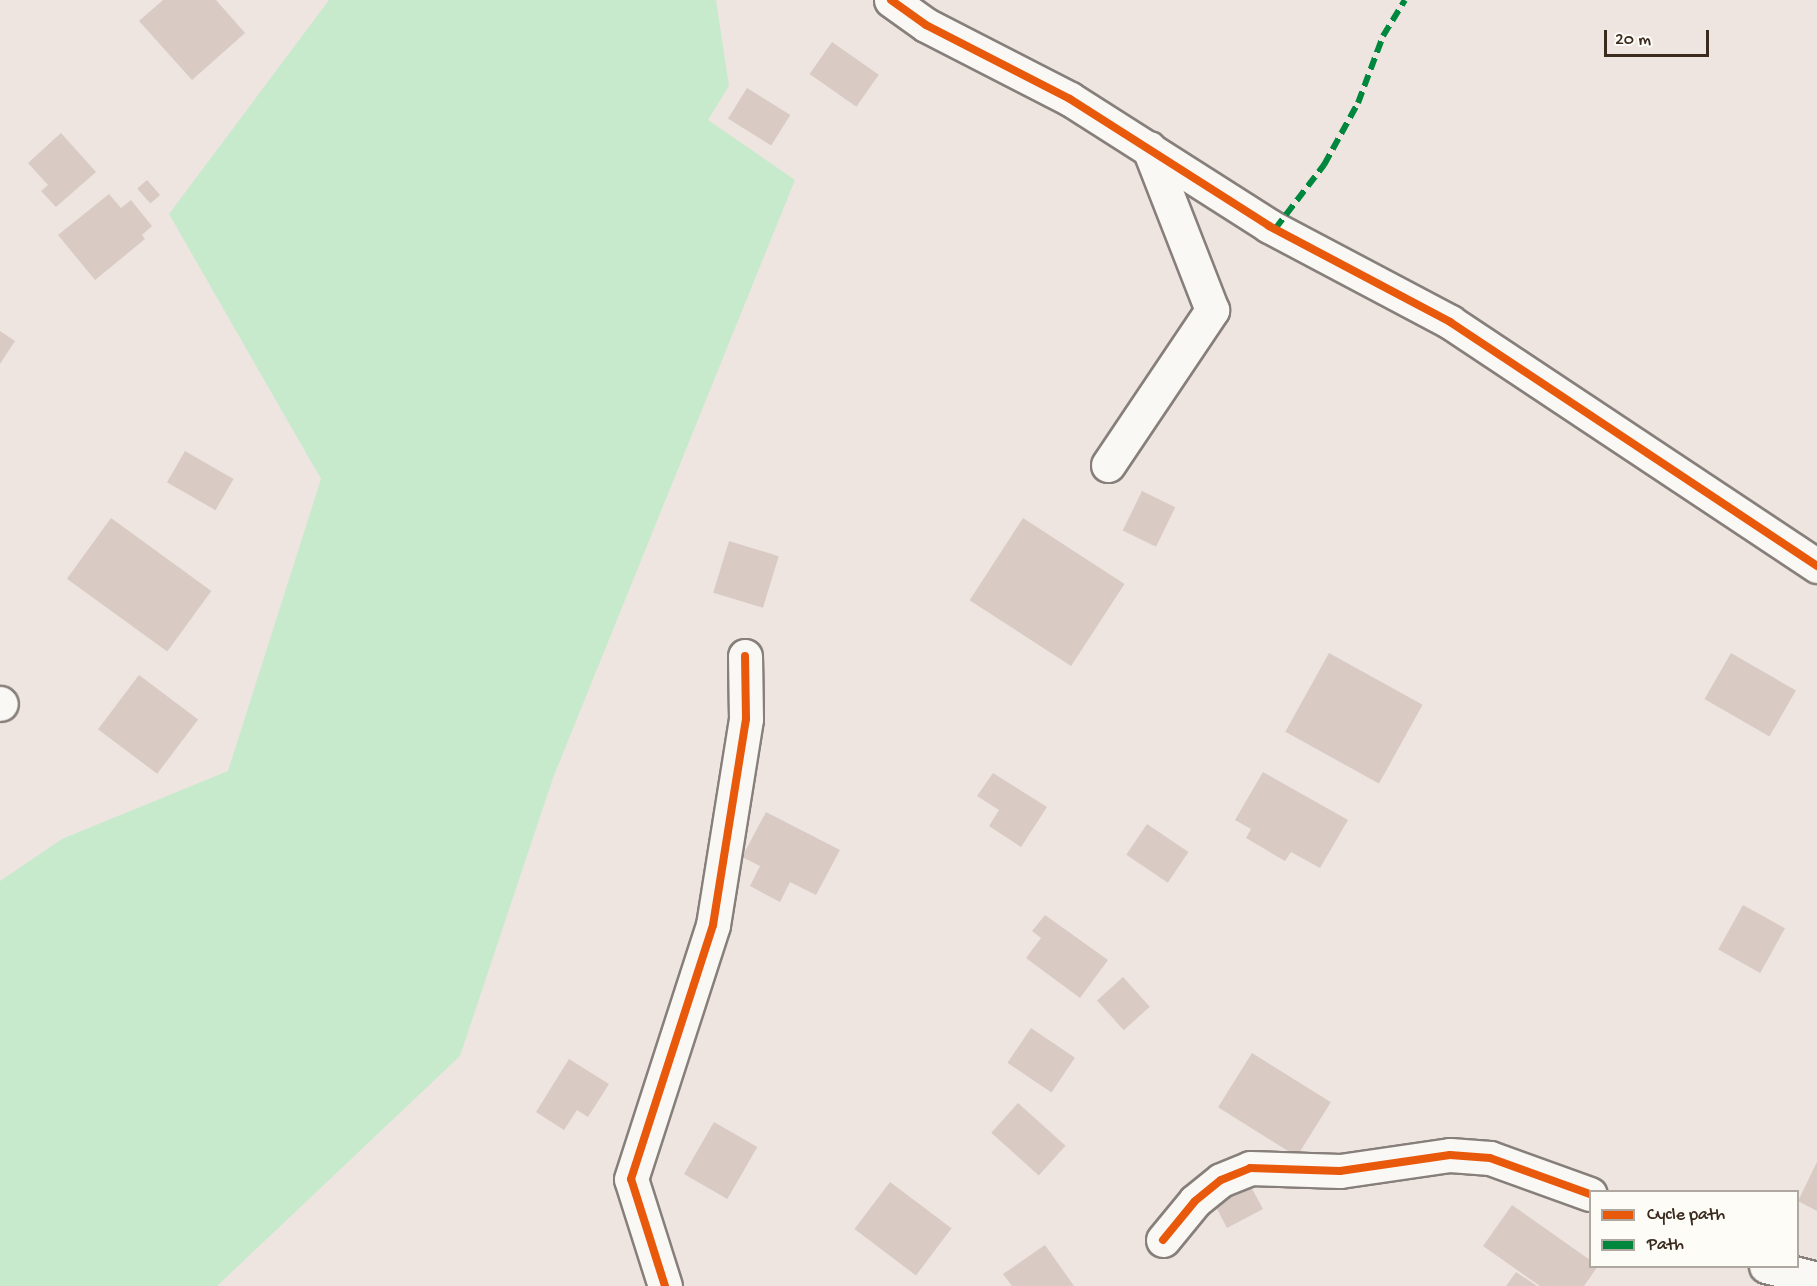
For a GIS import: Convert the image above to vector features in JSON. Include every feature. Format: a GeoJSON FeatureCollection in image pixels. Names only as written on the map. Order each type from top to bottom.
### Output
{"type":"FeatureCollection","features":[{"type":"Feature","properties":{"kind":"street"},"geometry":{"type":"LineString","coordinates":[[891,0],[926,25],[1070,99],[1269,226],[1450,322],[1817,566]]}},
{"type":"Feature","properties":{"kind":"street"},"geometry":{"type":"LineString","coordinates":[[1108,465],[1212,309],[1149,148]]}},
{"type":"Feature","properties":{"kind":"street"},"geometry":{"type":"LineString","coordinates":[[665,1286],[631,1179],[713,925],[746,719],[745,656]]}},
{"type":"Feature","properties":{"kind":"street"},"geometry":{"type":"LineString","coordinates":[[1163,1240],[1195,1201],[1221,1180],[1250,1168],[1340,1171],[1460,1155],[1490,1158],[1589,1194]]}},
{"type":"Feature","properties":{"kind":"street"},"geometry":{"type":"LineString","coordinates":[[1774,1268],[1817,1279]]}},
{"type":"Feature","properties":{"kind":"green space"},"geometry":{"type":"Polygon","coordinates":[[[329,0],[716,0],[729,86],[708,120],[795,180],[553,778],[460,1056],[217,1286],[0,1286],[0,881],[62,839],[228,771],[321,479],[169,214],[329,0]]]}},
{"type":"Feature","properties":{"kind":"building"},"geometry":{"type":"Polygon","coordinates":[[[163,0],[216,0],[245,33],[192,80],[139,21],[163,0]]]}},
{"type":"Feature","properties":{"kind":"building"},"geometry":{"type":"Polygon","coordinates":[[[832,42],[879,75],[856,107],[810,74],[832,42]]]}},
{"type":"Feature","properties":{"kind":"building"},"geometry":{"type":"Polygon","coordinates":[[[747,88],[790,115],[771,146],[728,119],[747,88]]]}},
{"type":"Feature","properties":{"kind":"building"},"geometry":{"type":"Polygon","coordinates":[[[61,133],[96,172],[56,207],[41,191],[48,185],[28,163],[61,133]]]}},
{"type":"Feature","properties":{"kind":"building"},"geometry":{"type":"Polygon","coordinates":[[[147,180],[160,195],[150,204],[137,189],[147,180]]]}},
{"type":"Feature","properties":{"kind":"building"},"geometry":{"type":"Polygon","coordinates":[[[109,194],[121,208],[131,200],[152,226],[142,235],[145,239],[95,280],[58,235],[109,194]]]}},
{"type":"Feature","properties":{"kind":"building"},"geometry":{"type":"Polygon","coordinates":[[[0,331],[15,341],[0,364],[0,331]]]}},
{"type":"Feature","properties":{"kind":"building"},"geometry":{"type":"Polygon","coordinates":[[[185,451],[233,479],[215,510],[167,482],[185,451]]]}},
{"type":"Feature","properties":{"kind":"building"},"geometry":{"type":"Polygon","coordinates":[[[1142,491],[1175,507],[1156,547],[1123,531],[1142,491]]]}},
{"type":"Feature","properties":{"kind":"building"},"geometry":{"type":"Polygon","coordinates":[[[111,518],[211,591],[167,652],[67,579],[111,518]]]}},
{"type":"Feature","properties":{"kind":"building"},"geometry":{"type":"Polygon","coordinates":[[[1023,518],[1124,584],[1071,666],[970,600],[1023,518]]]}},
{"type":"Feature","properties":{"kind":"building"},"geometry":{"type":"Polygon","coordinates":[[[729,541],[779,556],[763,608],[713,593],[729,541]]]}},
{"type":"Feature","properties":{"kind":"building"},"geometry":{"type":"Polygon","coordinates":[[[1329,653],[1423,705],[1379,784],[1285,732],[1329,653]]]}},
{"type":"Feature","properties":{"kind":"building"},"geometry":{"type":"Polygon","coordinates":[[[1731,653],[1796,691],[1769,736],[1704,699],[1731,653]]]}},
{"type":"Feature","properties":{"kind":"building"},"geometry":{"type":"Polygon","coordinates":[[[139,675],[198,720],[157,774],[98,729],[139,675]]]}},
{"type":"Feature","properties":{"kind":"building"},"geometry":{"type":"Polygon","coordinates":[[[1263,772],[1348,820],[1320,868],[1291,852],[1285,861],[1246,838],[1251,829],[1235,820],[1263,772]]]}},
{"type":"Feature","properties":{"kind":"building"},"geometry":{"type":"Polygon","coordinates":[[[993,773],[1047,807],[1021,847],[989,826],[999,810],[977,796],[993,773]]]}},
{"type":"Feature","properties":{"kind":"building"},"geometry":{"type":"Polygon","coordinates":[[[766,812],[840,850],[816,895],[790,882],[780,902],[750,886],[760,866],[742,857],[766,812]]]}},
{"type":"Feature","properties":{"kind":"building"},"geometry":{"type":"Polygon","coordinates":[[[1147,824],[1188,852],[1168,883],[1126,855],[1147,824]]]}},
{"type":"Feature","properties":{"kind":"building"},"geometry":{"type":"Polygon","coordinates":[[[1743,905],[1785,928],[1760,973],[1718,950],[1743,905]]]}},
{"type":"Feature","properties":{"kind":"building"},"geometry":{"type":"Polygon","coordinates":[[[1045,915],[1108,960],[1080,998],[1026,958],[1041,938],[1032,931],[1045,915]]]}},
{"type":"Feature","properties":{"kind":"building"},"geometry":{"type":"Polygon","coordinates":[[[1123,977],[1150,1007],[1124,1030],[1097,1000],[1123,977]]]}},
{"type":"Feature","properties":{"kind":"building"},"geometry":{"type":"Polygon","coordinates":[[[1031,1028],[1075,1058],[1051,1092],[1008,1063],[1031,1028]]]}},
{"type":"Feature","properties":{"kind":"building"},"geometry":{"type":"Polygon","coordinates":[[[1252,1053],[1331,1102],[1297,1157],[1218,1107],[1252,1053]]]}},
{"type":"Feature","properties":{"kind":"building"},"geometry":{"type":"Polygon","coordinates":[[[569,1059],[609,1084],[588,1117],[577,1110],[564,1130],[536,1112],[569,1059]]]}},
{"type":"Feature","properties":{"kind":"building"},"geometry":{"type":"Polygon","coordinates":[[[1018,1103],[1066,1146],[1039,1176],[991,1133],[1018,1103]]]}},
{"type":"Feature","properties":{"kind":"building"},"geometry":{"type":"Polygon","coordinates":[[[714,1122],[757,1147],[727,1199],[684,1174],[714,1122]]]}},
{"type":"Feature","properties":{"kind":"building"},"geometry":{"type":"Polygon","coordinates":[[[1817,1162],[1817,1211],[1799,1202],[1817,1162]]]}},
{"type":"Feature","properties":{"kind":"building"},"geometry":{"type":"Polygon","coordinates":[[[1244,1174],[1263,1209],[1227,1228],[1216,1207],[1226,1201],[1218,1187],[1244,1174]]]}},
{"type":"Feature","properties":{"kind":"building"},"geometry":{"type":"Polygon","coordinates":[[[890,1182],[951,1228],[916,1275],[854,1229],[890,1182]]]}},
{"type":"Feature","properties":{"kind":"building"},"geometry":{"type":"Polygon","coordinates":[[[1512,1205],[1589,1259],[1589,1268],[1597,1268],[1584,1286],[1540,1286],[1483,1246],[1512,1205]]]}},
{"type":"Feature","properties":{"kind":"building"},"geometry":{"type":"Polygon","coordinates":[[[1045,1245],[1074,1286],[1012,1286],[1003,1274],[1045,1245]]]}},
{"type":"Feature","properties":{"kind":"building"},"geometry":{"type":"Polygon","coordinates":[[[1516,1272],[1537,1286],[1506,1286],[1516,1272]]]}},
{"type":"Feature","properties":{"kind":"marked path"},"geometry":{"type":"LineString","coordinates":[[1275,229],[1324,165],[1358,103],[1383,36],[1405,0]]}},
{"type":"Feature","properties":{"kind":"cycle path"},"geometry":{"type":"LineString","coordinates":[[891,0],[926,25],[1070,99],[1269,226],[1450,322],[1817,566]]}},
{"type":"Feature","properties":{"kind":"cycle path"},"geometry":{"type":"LineString","coordinates":[[665,1286],[631,1179],[713,925],[746,719],[745,656]]}},
{"type":"Feature","properties":{"kind":"cycle path"},"geometry":{"type":"LineString","coordinates":[[1163,1240],[1195,1201],[1221,1180],[1250,1168],[1340,1171],[1450,1155],[1490,1158],[1589,1194]]}}]}
